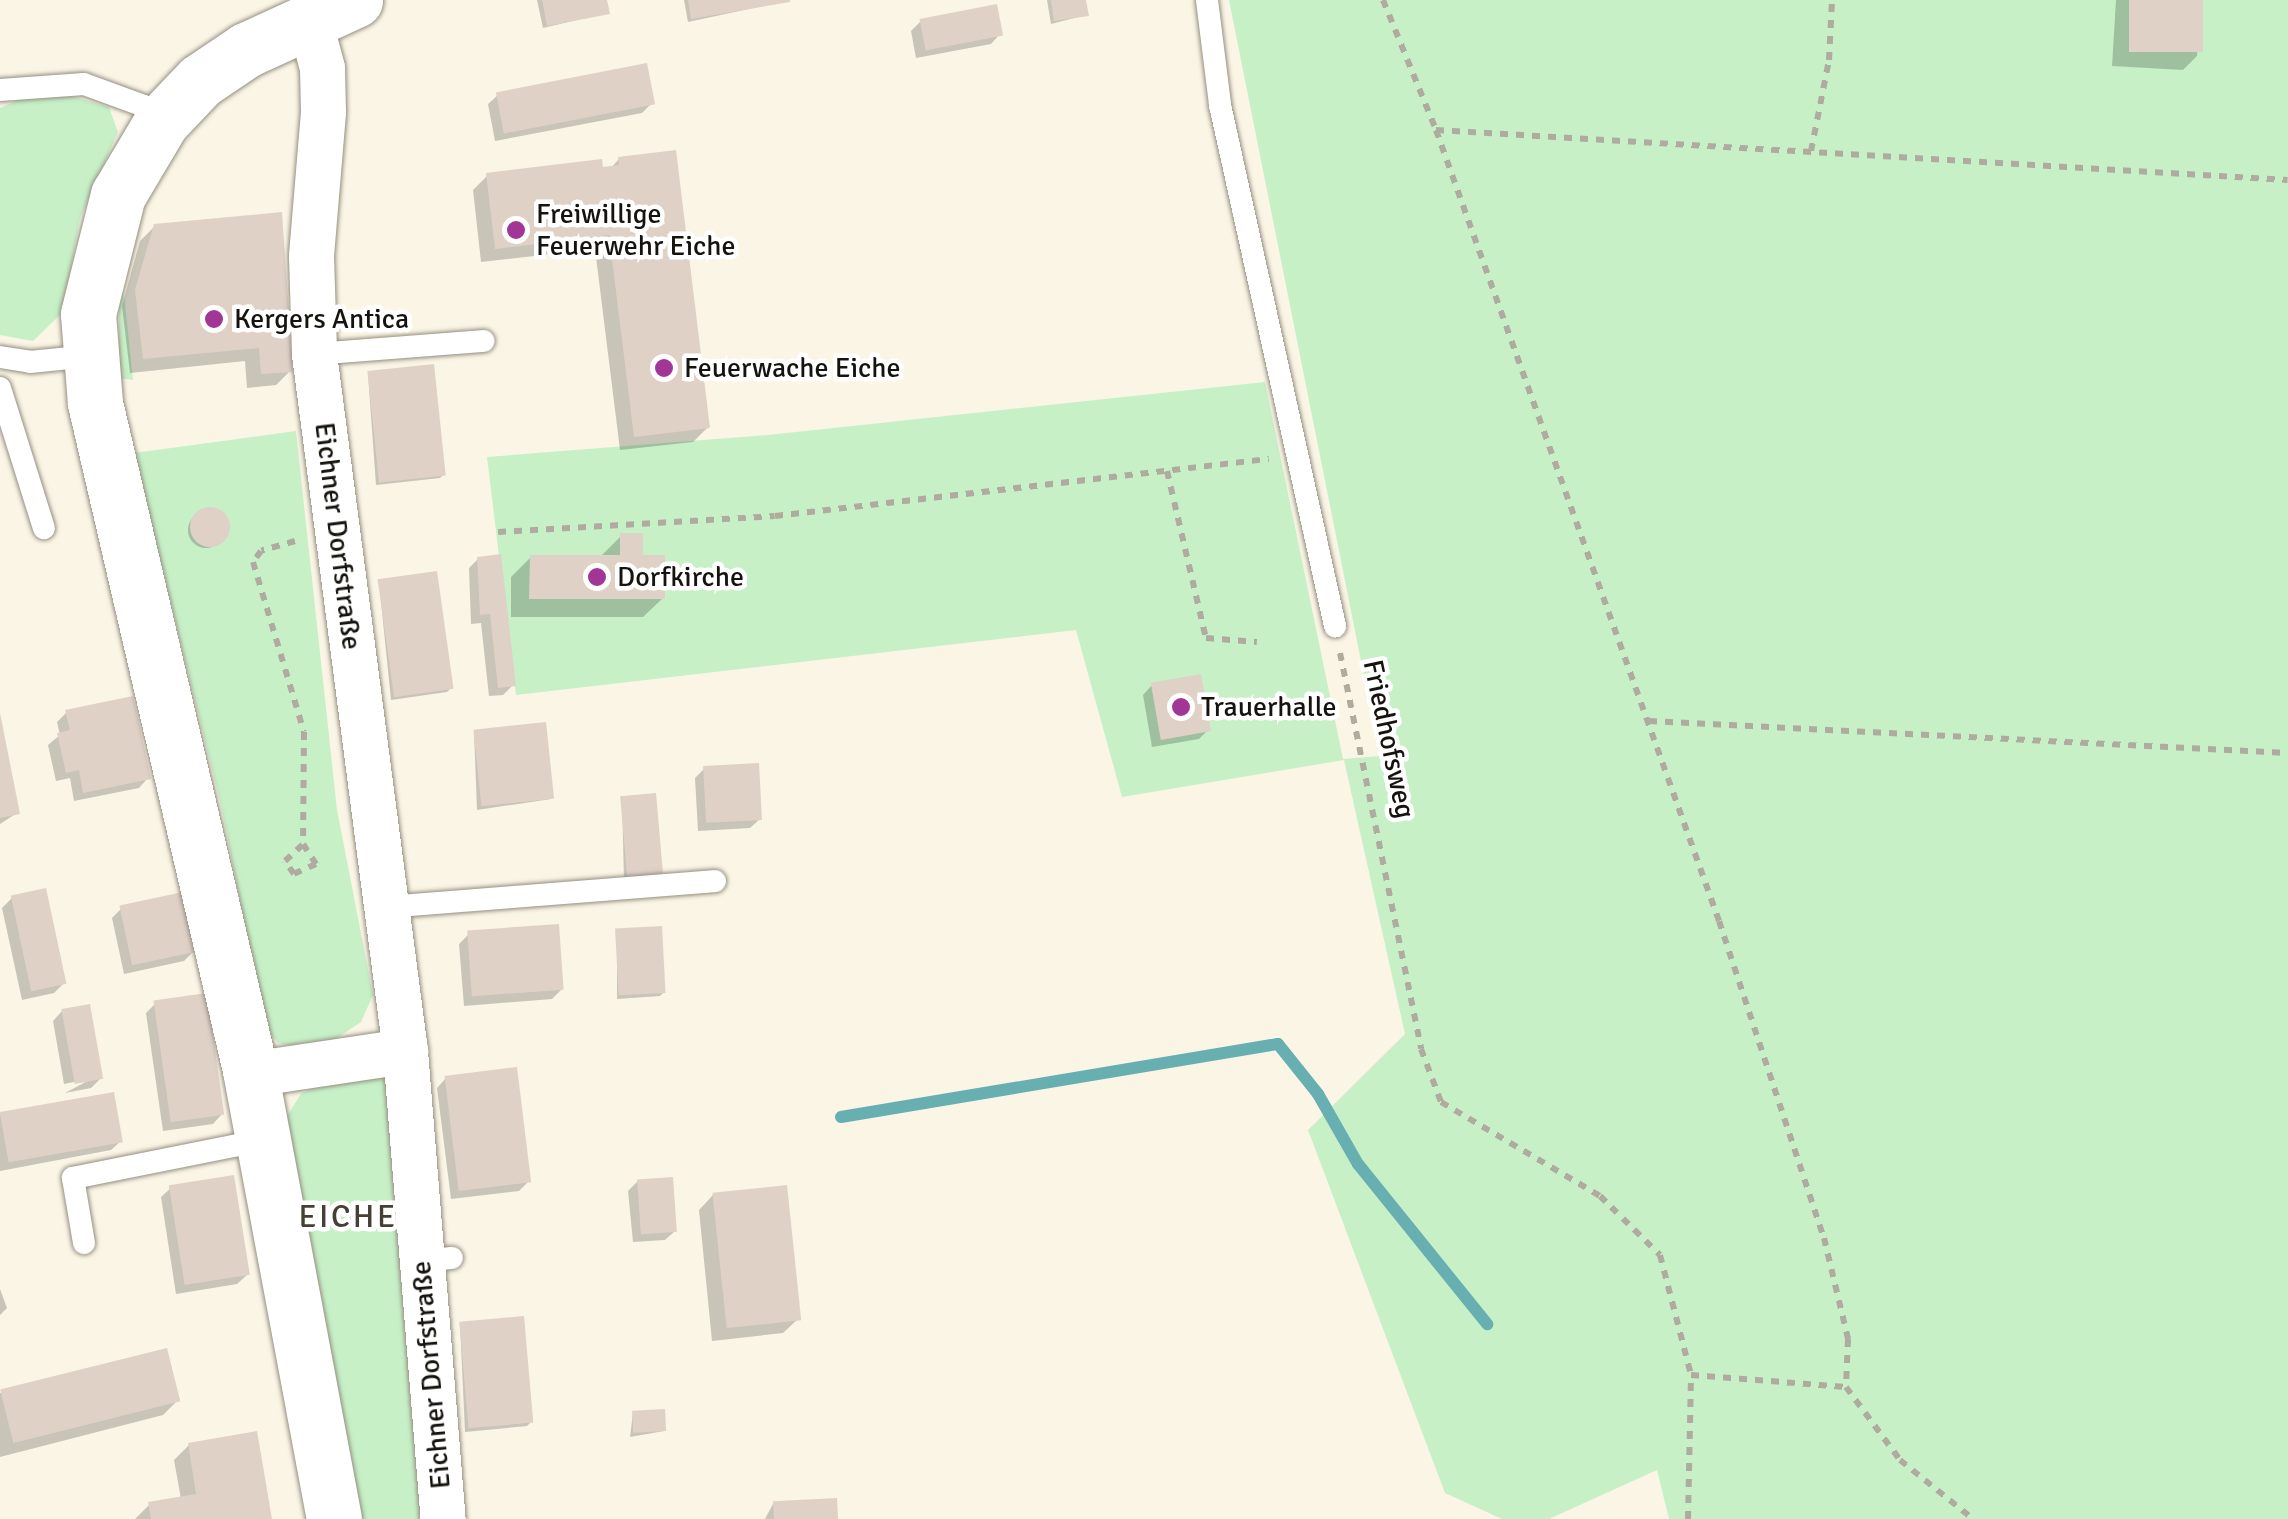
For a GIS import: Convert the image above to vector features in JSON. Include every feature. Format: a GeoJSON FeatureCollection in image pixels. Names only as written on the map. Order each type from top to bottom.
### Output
{"type":"FeatureCollection","features":[{"type":"Feature","properties":{"kind":"main road","name":"Eichner Dorfstraße"},"geometry":{"type":"LineString","coordinates":[[332,10],[200,81],[162,121],[132,166],[109,222],[88,314],[90,356],[252,1074],[334,1519]]}},
{"type":"Feature","properties":{"kind":"street","name":"Eichner Dorfstraße"},"geometry":{"type":"LineString","coordinates":[[332,10],[310,256],[314,354],[386,907],[412,1036],[437,1260],[443,1519]]}},
{"type":"Feature","properties":{"kind":"street"},"geometry":{"type":"LineString","coordinates":[[252,1074],[412,1036]]}},
{"type":"Feature","properties":{"kind":"lane"},"geometry":{"type":"LineString","coordinates":[[1207,0],[1220,105],[1335,626]]}},
{"type":"Feature","properties":{"kind":"lane"},"geometry":{"type":"LineString","coordinates":[[0,90],[84,84],[144,106],[162,121]]}},
{"type":"Feature","properties":{"kind":"lane"},"geometry":{"type":"LineString","coordinates":[[314,354],[484,341]]}},
{"type":"Feature","properties":{"kind":"lane"},"geometry":{"type":"LineString","coordinates":[[1,363],[90,356]]}},
{"type":"Feature","properties":{"kind":"lane"},"geometry":{"type":"LineString","coordinates":[[0,388],[44,528]]}},
{"type":"Feature","properties":{"kind":"lane"},"geometry":{"type":"LineString","coordinates":[[386,907],[716,880]]}},
{"type":"Feature","properties":{"kind":"lane"},"geometry":{"type":"LineString","coordinates":[[84,1243],[72,1178],[264,1140]]}},
{"type":"Feature","properties":{"kind":"path"},"geometry":{"type":"LineString","coordinates":[[1383,0],[1436,130],[1650,721],[1824,1238],[1848,1339],[1846,1387],[1900,1460],[1973,1519]]}},
{"type":"Feature","properties":{"kind":"path"},"geometry":{"type":"LineString","coordinates":[[1811,151],[1829,60],[1832,0]]}},
{"type":"Feature","properties":{"kind":"path"},"geometry":{"type":"LineString","coordinates":[[1436,130],[2288,180]]}},
{"type":"Feature","properties":{"kind":"path"},"geometry":{"type":"LineString","coordinates":[[498,532],[775,516],[1300,455]]}},
{"type":"Feature","properties":{"kind":"path"},"geometry":{"type":"LineString","coordinates":[[1168,471],[1206,638],[1256,642]]}},
{"type":"Feature","properties":{"kind":"path"},"geometry":{"type":"LineString","coordinates":[[303,844],[286,862],[294,874],[316,864],[303,844],[304,732],[254,562],[277,544],[338,535]]}},
{"type":"Feature","properties":{"kind":"path","name":"Friedhofsweg"},"geometry":{"type":"LineString","coordinates":[[1335,626],[1422,1049],[1440,1102],[1600,1196],[1660,1255],[1691,1375],[1688,1519]]}},
{"type":"Feature","properties":{"kind":"path"},"geometry":{"type":"LineString","coordinates":[[1650,721],[2288,753]]}},
{"type":"Feature","properties":{"kind":"path"},"geometry":{"type":"LineString","coordinates":[[1691,1375],[1846,1387]]}},
{"type":"Feature","properties":{"kind":"green space"},"geometry":{"type":"Polygon","coordinates":[[[1229,0],[2288,0],[2288,1519],[1669,1519],[1657,1470],[1549,1519],[1502,1519],[1445,1493],[1308,1130],[1405,1034],[1344,760],[1122,797],[1076,630],[516,695],[487,457],[768,435],[1265,382],[1343,759],[1380,756],[1229,0]],[[1151,683],[1161,739],[1211,730],[1151,683]]]}},
{"type":"Feature","properties":{"kind":"green space"},"geometry":{"type":"Polygon","coordinates":[[[27,96],[71,96],[109,107],[118,132],[80,218],[63,312],[33,341],[0,335],[0,108],[27,96]]]}},
{"type":"Feature","properties":{"kind":"green space"},"geometry":{"type":"Polygon","coordinates":[[[120,274],[125,304],[133,380],[118,378],[120,274]]]}},
{"type":"Feature","properties":{"kind":"green space"},"geometry":{"type":"Polygon","coordinates":[[[296,431],[337,810],[373,995],[361,1022],[334,1040],[300,1048],[278,1043],[266,1028],[221,805],[134,453],[296,431]]]}},
{"type":"Feature","properties":{"kind":"green space"},"geometry":{"type":"Polygon","coordinates":[[[373,1072],[389,1077],[424,1519],[355,1519],[285,1119],[301,1094],[334,1077],[373,1072]]]}},
{"type":"Feature","properties":{"kind":"building"},"geometry":{"type":"Polygon","coordinates":[[[542,0],[607,0],[610,14],[547,26],[542,0]]]}},
{"type":"Feature","properties":{"kind":"building"},"geometry":{"type":"Polygon","coordinates":[[[688,0],[790,0],[790,2],[691,19],[688,0]]]}},
{"type":"Feature","properties":{"kind":"building"},"geometry":{"type":"Polygon","coordinates":[[[1051,0],[1086,0],[1089,16],[1054,21],[1051,0]]]}},
{"type":"Feature","properties":{"kind":"building"},"geometry":{"type":"Polygon","coordinates":[[[2129,0],[2203,0],[2203,52],[2129,52],[2129,0]]]}},
{"type":"Feature","properties":{"kind":"building"},"geometry":{"type":"Polygon","coordinates":[[[997,4],[1003,35],[926,50],[919,19],[997,4]]]}},
{"type":"Feature","properties":{"kind":"building"},"geometry":{"type":"Polygon","coordinates":[[[647,63],[655,104],[504,134],[496,92],[647,63]]]}},
{"type":"Feature","properties":{"kind":"building"},"geometry":{"type":"Polygon","coordinates":[[[676,150],[710,428],[634,437],[609,235],[495,249],[486,173],[602,159],[603,167],[619,165],[618,157],[676,150]]]}},
{"type":"Feature","properties":{"kind":"building","name":"Kergers Antica"},"geometry":{"type":"Polygon","coordinates":[[[282,212],[293,372],[261,374],[259,348],[143,359],[135,290],[154,224],[282,212]]]}},
{"type":"Feature","properties":{"kind":"building"},"geometry":{"type":"Polygon","coordinates":[[[434,364],[446,475],[379,482],[367,371],[434,364]]]}},
{"type":"Feature","properties":{"kind":"building"},"geometry":{"type":"Polygon","coordinates":[[[210,507],[224,513],[230,527],[224,541],[210,547],[196,541],[190,527],[196,513],[210,507]]]}},
{"type":"Feature","properties":{"kind":"building","name":"Dorfkirche"},"geometry":{"type":"Polygon","coordinates":[[[620,533],[643,533],[643,555],[665,555],[665,599],[529,599],[530,555],[620,555],[620,533]]]}},
{"type":"Feature","properties":{"kind":"building"},"geometry":{"type":"Polygon","coordinates":[[[501,554],[516,686],[498,688],[490,614],[480,615],[477,557],[501,554]]]}},
{"type":"Feature","properties":{"kind":"building"},"geometry":{"type":"Polygon","coordinates":[[[437,571],[454,689],[394,697],[378,579],[437,571]]]}},
{"type":"Feature","properties":{"kind":"building","name":"Trauerhalle"},"geometry":{"type":"Polygon","coordinates":[[[1201,674],[1211,731],[1161,740],[1151,683],[1201,674]]]}},
{"type":"Feature","properties":{"kind":"building"},"geometry":{"type":"Polygon","coordinates":[[[133,696],[151,779],[83,793],[79,770],[66,773],[57,733],[70,730],[65,710],[133,696]]]}},
{"type":"Feature","properties":{"kind":"building"},"geometry":{"type":"Polygon","coordinates":[[[0,713],[20,814],[0,818],[0,713]]]}},
{"type":"Feature","properties":{"kind":"building"},"geometry":{"type":"Polygon","coordinates":[[[546,722],[554,799],[481,806],[473,730],[546,722]]]}},
{"type":"Feature","properties":{"kind":"building"},"geometry":{"type":"Polygon","coordinates":[[[759,763],[762,820],[706,823],[703,766],[759,763]]]}},
{"type":"Feature","properties":{"kind":"building"},"geometry":{"type":"Polygon","coordinates":[[[656,793],[663,874],[627,877],[620,796],[656,793]]]}},
{"type":"Feature","properties":{"kind":"building"},"geometry":{"type":"Polygon","coordinates":[[[46,888],[66,984],[31,991],[11,895],[46,888]]]}},
{"type":"Feature","properties":{"kind":"building"},"geometry":{"type":"Polygon","coordinates":[[[183,892],[196,952],[132,965],[119,906],[183,892]]]}},
{"type":"Feature","properties":{"kind":"building"},"geometry":{"type":"Polygon","coordinates":[[[559,924],[564,990],[472,996],[467,930],[559,924]]]}},
{"type":"Feature","properties":{"kind":"building"},"geometry":{"type":"Polygon","coordinates":[[[662,926],[666,993],[619,995],[615,928],[662,926]]]}},
{"type":"Feature","properties":{"kind":"building"},"geometry":{"type":"Polygon","coordinates":[[[207,993],[224,1115],[171,1122],[154,1001],[207,993]]]}},
{"type":"Feature","properties":{"kind":"building"},"geometry":{"type":"Polygon","coordinates":[[[90,1004],[103,1079],[75,1084],[61,1009],[90,1004]]]}},
{"type":"Feature","properties":{"kind":"building"},"geometry":{"type":"Polygon","coordinates":[[[517,1067],[531,1182],[459,1191],[445,1076],[517,1067]]]}},
{"type":"Feature","properties":{"kind":"building"},"geometry":{"type":"Polygon","coordinates":[[[114,1092],[123,1142],[9,1162],[0,1112],[114,1092]]]}},
{"type":"Feature","properties":{"kind":"building"},"geometry":{"type":"Polygon","coordinates":[[[234,1175],[250,1275],[185,1285],[169,1185],[234,1175]]]}},
{"type":"Feature","properties":{"kind":"building"},"geometry":{"type":"Polygon","coordinates":[[[673,1177],[677,1232],[641,1234],[637,1180],[673,1177]]]}},
{"type":"Feature","properties":{"kind":"building"},"geometry":{"type":"Polygon","coordinates":[[[787,1185],[801,1320],[727,1328],[712,1193],[787,1185]]]}},
{"type":"Feature","properties":{"kind":"building"},"geometry":{"type":"Polygon","coordinates":[[[524,1316],[533,1423],[469,1428],[459,1322],[524,1316]]]}},
{"type":"Feature","properties":{"kind":"building"},"geometry":{"type":"Polygon","coordinates":[[[167,1348],[180,1401],[13,1443],[0,1390],[167,1348]]]}},
{"type":"Feature","properties":{"kind":"building"},"geometry":{"type":"Polygon","coordinates":[[[665,1409],[666,1431],[633,1433],[632,1411],[665,1409]]]}},
{"type":"Feature","properties":{"kind":"building"},"geometry":{"type":"Polygon","coordinates":[[[257,1431],[272,1519],[151,1519],[148,1502],[196,1494],[188,1443],[257,1431]]]}},
{"type":"Feature","properties":{"kind":"building"},"geometry":{"type":"Polygon","coordinates":[[[837,1498],[838,1519],[774,1519],[773,1501],[837,1498]]]}},
{"type":"Feature","properties":{"kind":"waterway"},"geometry":{"type":"LineString","coordinates":[[841,1117],[1278,1044],[1318,1094],[1358,1164],[1487,1324]]}},
{"type":"Feature","properties":{"kind":"place","name":"Freiwillige Feuerwehr Eiche"},"geometry":{"type":"Point","coordinates":[516,230]}},
{"type":"Feature","properties":{"kind":"place","name":"Kergers Antica"},"geometry":{"type":"Point","coordinates":[214,319]}},
{"type":"Feature","properties":{"kind":"place","name":"Feuerwache Eiche"},"geometry":{"type":"Point","coordinates":[664,368]}},
{"type":"Feature","properties":{"kind":"place","name":"Dorfkirche"},"geometry":{"type":"Point","coordinates":[597,577]}},
{"type":"Feature","properties":{"kind":"place","name":"Trauerhalle"},"geometry":{"type":"Point","coordinates":[1181,707]}},
{"type":"Feature","properties":{"kind":"district","name":"EICHE"},"geometry":{"type":"Point","coordinates":[348,1217]}}]}
